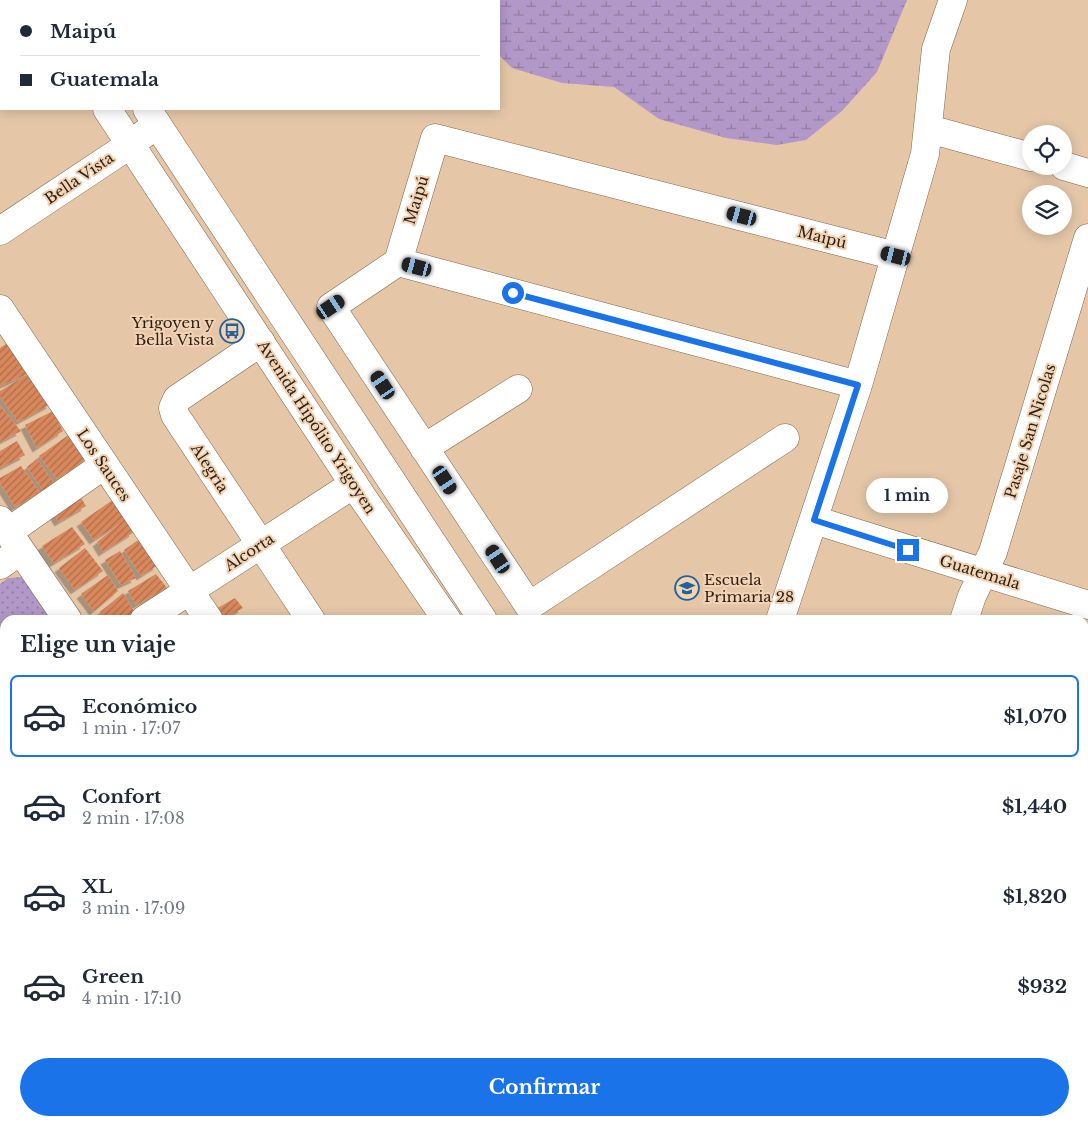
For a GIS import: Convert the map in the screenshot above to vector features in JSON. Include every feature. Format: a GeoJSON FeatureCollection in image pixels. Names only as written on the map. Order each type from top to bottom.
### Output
{"type":"FeatureCollection","features":[{"type":"Feature","properties":{"kind":"street"},"geometry":{"type":"LineString","coordinates":[[782,615],[858,385],[925,154],[936,49],[953,0]]}},
{"type":"Feature","properties":{"kind":"street","name":"Avenida Hipólito Yrigoyen"},"geometry":{"type":"LineString","coordinates":[[108,110],[443,615]]}},
{"type":"Feature","properties":{"kind":"street"},"geometry":{"type":"LineString","coordinates":[[152,117],[480,615]]}},
{"type":"Feature","properties":{"kind":"street","name":"Bella Vista"},"geometry":{"type":"LineString","coordinates":[[0,231],[131,144],[152,117]]}},
{"type":"Feature","properties":{"kind":"street"},"geometry":{"type":"LineString","coordinates":[[929,128],[1022,154]]}},
{"type":"Feature","properties":{"kind":"street","name":"Maipú"},"geometry":{"type":"LineString","coordinates":[[398,262],[435,138],[896,256]]}},
{"type":"Feature","properties":{"kind":"street"},"geometry":{"type":"LineString","coordinates":[[1072,168],[1088,173]]}},
{"type":"Feature","properties":{"kind":"street","name":"Pasaje San Nicolas"},"geometry":{"type":"LineString","coordinates":[[966,615],[972,596],[993,552],[1088,238]]}},
{"type":"Feature","properties":{"kind":"street"},"geometry":{"type":"LineString","coordinates":[[785,438],[529,606],[331,307],[398,262],[858,385]]}},
{"type":"Feature","properties":{"kind":"street","name":"Los Sauces"},"geometry":{"type":"LineString","coordinates":[[0,309],[199,605]]}},
{"type":"Feature","properties":{"kind":"street","name":"Alegria"},"geometry":{"type":"LineString","coordinates":[[261,342],[176,399],[173,408],[175,415],[200,455],[308,615]]}},
{"type":"Feature","properties":{"kind":"street"},"geometry":{"type":"LineString","coordinates":[[424,448],[518,389]]}},
{"type":"Feature","properties":{"kind":"street"},"geometry":{"type":"LineString","coordinates":[[64,615],[7,542],[104,465]]}},
{"type":"Feature","properties":{"kind":"street","name":"Alcorta"},"geometry":{"type":"LineString","coordinates":[[184,615],[199,605],[264,551],[359,491]]}},
{"type":"Feature","properties":{"kind":"street","name":"Guatemala"},"geometry":{"type":"LineString","coordinates":[[814,520],[982,574],[1088,605]]}},
{"type":"Feature","properties":{"kind":"street","name":"Alcorta"},"geometry":{"type":"LineString","coordinates":[[162,615],[199,605]]}},
{"type":"Feature","properties":{"kind":"green space"},"geometry":{"type":"Polygon","coordinates":[[[500,0],[907,0],[877,72],[842,111],[806,140],[777,145],[726,138],[659,119],[614,87],[562,83],[512,68],[500,56],[500,0]]]}},
{"type":"Feature","properties":{"kind":"green space"},"geometry":{"type":"Polygon","coordinates":[[[22,577],[30,580],[54,615],[0,615],[0,584],[8,578],[22,577]]]}},
{"type":"Feature","properties":{"kind":"building"},"geometry":{"type":"Polygon","coordinates":[[[10,341],[51,404],[18,422],[0,396],[0,391],[30,373],[0,386],[0,348],[10,341]]]}},
{"type":"Feature","properties":{"kind":"building"},"geometry":{"type":"Polygon","coordinates":[[[0,406],[21,431],[0,442],[0,406]]]}},
{"type":"Feature","properties":{"kind":"building"},"geometry":{"type":"Polygon","coordinates":[[[53,411],[63,431],[37,448],[25,425],[53,411]]]}},
{"type":"Feature","properties":{"kind":"building"},"geometry":{"type":"Polygon","coordinates":[[[70,434],[88,458],[57,479],[39,456],[70,434]]]}},
{"type":"Feature","properties":{"kind":"building"},"geometry":{"type":"Polygon","coordinates":[[[17,441],[25,455],[0,468],[0,451],[17,441]]]}},
{"type":"Feature","properties":{"kind":"building"},"geometry":{"type":"Polygon","coordinates":[[[37,459],[55,485],[44,492],[27,467],[37,459]]]}},
{"type":"Feature","properties":{"kind":"building"},"geometry":{"type":"Polygon","coordinates":[[[21,466],[40,493],[15,507],[0,483],[0,478],[21,466]]]}},
{"type":"Feature","properties":{"kind":"building"},"geometry":{"type":"Polygon","coordinates":[[[77,491],[86,506],[59,522],[51,509],[77,491]]]}},
{"type":"Feature","properties":{"kind":"building"},"geometry":{"type":"Polygon","coordinates":[[[114,499],[134,532],[103,552],[97,542],[122,522],[94,540],[81,522],[114,499]]]}},
{"type":"Feature","properties":{"kind":"building"},"geometry":{"type":"Polygon","coordinates":[[[72,527],[85,544],[54,563],[42,546],[72,527]]]}},
{"type":"Feature","properties":{"kind":"building"},"geometry":{"type":"Polygon","coordinates":[[[141,538],[158,565],[141,576],[124,550],[141,538]]]}},
{"type":"Feature","properties":{"kind":"building"},"geometry":{"type":"Polygon","coordinates":[[[85,548],[103,571],[75,590],[59,568],[85,548]]]}},
{"type":"Feature","properties":{"kind":"building"},"geometry":{"type":"Polygon","coordinates":[[[120,551],[136,578],[121,585],[105,560],[120,551]]]}},
{"type":"Feature","properties":{"kind":"building"},"geometry":{"type":"Polygon","coordinates":[[[156,574],[167,588],[136,605],[128,591],[156,574]]]}},
{"type":"Feature","properties":{"kind":"building"},"geometry":{"type":"Polygon","coordinates":[[[108,575],[118,591],[94,611],[81,594],[108,575]]]}},
{"type":"Feature","properties":{"kind":"building"},"geometry":{"type":"Polygon","coordinates":[[[123,593],[135,613],[132,615],[102,615],[100,612],[123,593]]]}},
{"type":"Feature","properties":{"kind":"building"},"geometry":{"type":"Polygon","coordinates":[[[235,598],[243,608],[231,615],[213,615],[209,613],[235,598]]]}},
{"type":"Feature","properties":{"kind":"place","name":"Yrigoyen y Bella Vista"},"geometry":{"type":"Point","coordinates":[232,331]}},
{"type":"Feature","properties":{"kind":"place","name":"Escuela Primaria 28"},"geometry":{"type":"Point","coordinates":[687,588]}},
{"type":"Feature","properties":{"kind":"route"},"geometry":{"type":"LineString","coordinates":[[513,293],[858,385],[814,520],[908,550]]}}]}
